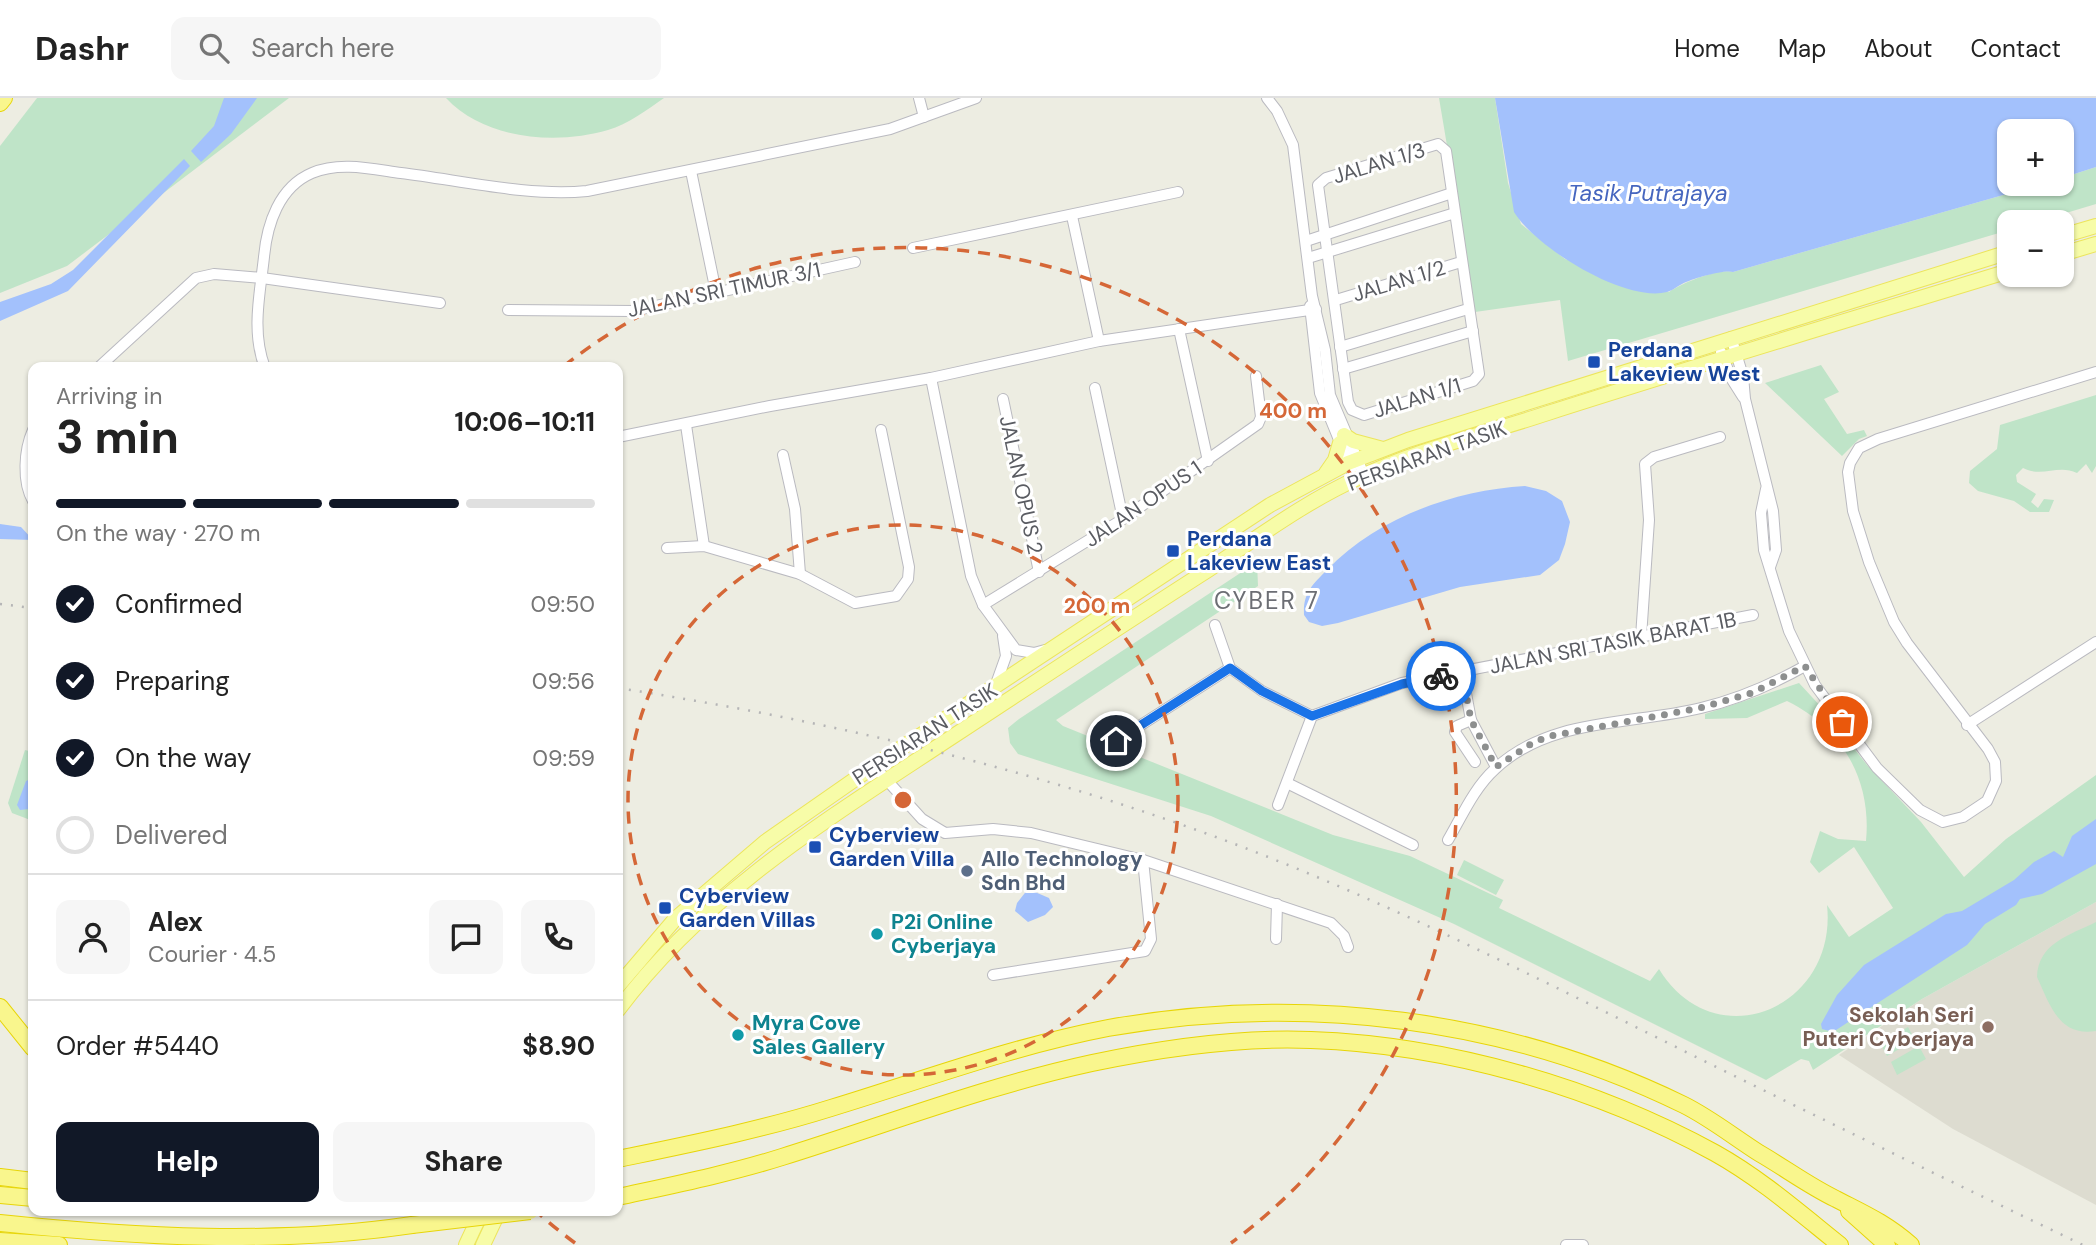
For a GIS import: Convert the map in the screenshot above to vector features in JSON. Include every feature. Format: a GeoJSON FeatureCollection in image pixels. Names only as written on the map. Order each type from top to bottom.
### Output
{"type":"FeatureCollection","features":[{"type":"Feature","properties":{"kind":"highway"},"geometry":{"type":"LineString","coordinates":[[0,103],[4,98]]}},
{"type":"Feature","properties":{"kind":"highway"},"geometry":{"type":"LineString","coordinates":[[0,1007],[28,1042]]}},
{"type":"Feature","properties":{"kind":"highway"},"geometry":{"type":"LineString","coordinates":[[623,1158],[740,1134],[1029,1047],[1106,1029],[1187,1018],[1299,1011],[1387,1018],[1454,1029],[1600,1070],[1688,1108],[1834,1198],[1882,1221],[1911,1245]]}},
{"type":"Feature","properties":{"kind":"highway"},"geometry":{"type":"LineString","coordinates":[[623,1196],[779,1158],[952,1101],[1094,1063],[1187,1048],[1285,1040],[1342,1042],[1437,1055],[1554,1086],[1638,1117],[1716,1154],[1786,1201],[1840,1245]]}},
{"type":"Feature","properties":{"kind":"highway"},"geometry":{"type":"LineString","coordinates":[[0,1177],[28,1180]]}},
{"type":"Feature","properties":{"kind":"highway"},"geometry":{"type":"LineString","coordinates":[[0,1195],[28,1198]]}},
{"type":"Feature","properties":{"kind":"highway"},"geometry":{"type":"LineString","coordinates":[[1834,1198],[1887,1245]]}},
{"type":"Feature","properties":{"kind":"highway"},"geometry":{"type":"LineString","coordinates":[[1786,1201],[1827,1245]]}},
{"type":"Feature","properties":{"kind":"highway"},"geometry":{"type":"LineString","coordinates":[[0,1223],[71,1231],[290,1236],[375,1231],[488,1216]]}},
{"type":"Feature","properties":{"kind":"highway"},"geometry":{"type":"LineString","coordinates":[[331,1245],[375,1231]]}},
{"type":"Feature","properties":{"kind":"highway"},"geometry":{"type":"LineString","coordinates":[[251,1245],[290,1236]]}},
{"type":"Feature","properties":{"kind":"highway"},"geometry":{"type":"LineString","coordinates":[[0,1241],[59,1245]]}},
{"type":"Feature","properties":{"kind":"main road"},"geometry":{"type":"LineString","coordinates":[[2074,232],[2096,226]]}},
{"type":"Feature","properties":{"kind":"main road"},"geometry":{"type":"LineString","coordinates":[[2074,250],[2096,244]]}},
{"type":"Feature","properties":{"kind":"main road","name":"PERSIARAN TASIK"},"geometry":{"type":"LineString","coordinates":[[623,980],[676,918],[733,867],[874,766],[1270,505],[1325,475],[1382,449],[1724,339],[1997,256]]}},
{"type":"Feature","properties":{"kind":"main road","name":"PERSIARAN TASIK"},"geometry":{"type":"LineString","coordinates":[[623,1004],[676,944],[757,869],[886,781],[1291,516],[1359,477],[1415,456],[1997,275]]}},
{"type":"Feature","properties":{"kind":"main road"},"geometry":{"type":"LineString","coordinates":[[1325,475],[1335,460],[1342,439],[1382,449]]}},
{"type":"Feature","properties":{"kind":"main road"},"geometry":{"type":"LineString","coordinates":[[467,1245],[480,1216]]}},
{"type":"Feature","properties":{"kind":"main road"},"geometry":{"type":"LineString","coordinates":[[482,1245],[496,1216]]}},
{"type":"Feature","properties":{"kind":"street"},"geometry":{"type":"LineString","coordinates":[[919,98],[924,117]]}},
{"type":"Feature","properties":{"kind":"street"},"geometry":{"type":"LineString","coordinates":[[264,362],[257,327],[266,238],[277,207],[296,183],[323,169],[348,166],[573,193],[860,135],[924,117],[976,98]]}},
{"type":"Feature","properties":{"kind":"street"},"geometry":{"type":"LineString","coordinates":[[1267,98],[1277,111],[1293,145],[1317,335],[1315,366],[1329,409],[1359,477]]}},
{"type":"Feature","properties":{"kind":"street","name":"JALAN 1/3"},"geometry":{"type":"LineString","coordinates":[[1326,234],[1318,190],[1322,180],[1442,144],[1446,151],[1452,193]]}},
{"type":"Feature","properties":{"kind":"street"},"geometry":{"type":"LineString","coordinates":[[691,171],[716,292]]}},
{"type":"Feature","properties":{"kind":"street"},"geometry":{"type":"LineString","coordinates":[[913,248],[1178,192]]}},
{"type":"Feature","properties":{"kind":"street"},"geometry":{"type":"LineString","coordinates":[[1306,241],[1326,234],[1452,193],[1473,331],[1343,369],[1326,234]]}},
{"type":"Feature","properties":{"kind":"street"},"geometry":{"type":"LineString","coordinates":[[1308,258],[1455,213]]}},
{"type":"Feature","properties":{"kind":"street"},"geometry":{"type":"LineString","coordinates":[[1072,216],[1099,341]]}},
{"type":"Feature","properties":{"kind":"street","name":"JALAN SRI TIMUR 3/1"},"geometry":{"type":"LineString","coordinates":[[508,310],[619,313],[855,262]]}},
{"type":"Feature","properties":{"kind":"street","name":"JALAN 1/2"},"geometry":{"type":"LineString","coordinates":[[1336,300],[1461,262]]}},
{"type":"Feature","properties":{"kind":"street"},"geometry":{"type":"LineString","coordinates":[[105,362],[196,278],[214,274],[262,278],[440,303]]}},
{"type":"Feature","properties":{"kind":"street"},"geometry":{"type":"LineString","coordinates":[[1340,347],[1468,309]]}},
{"type":"Feature","properties":{"kind":"street"},"geometry":{"type":"LineString","coordinates":[[623,436],[770,406],[931,378],[1099,341],[1313,310]]}},
{"type":"Feature","properties":{"kind":"street"},"geometry":{"type":"LineString","coordinates":[[1180,329],[1208,461]]}},
{"type":"Feature","properties":{"kind":"street","name":"JALAN 1/1"},"geometry":{"type":"LineString","coordinates":[[1343,369],[1349,407],[1364,415],[1477,378],[1473,331]]}},
{"type":"Feature","properties":{"kind":"street"},"geometry":{"type":"LineString","coordinates":[[1724,339],[1730,357],[1743,376],[1745,399],[1773,511],[1776,550],[1770,567],[1779,606],[1805,666],[1825,700],[1877,768],[1920,810],[1936,821],[1963,817],[1987,801],[1994,787],[1996,768],[1992,756],[1907,643],[1884,599],[1853,511],[1850,463],[1859,448],[1878,439],[2096,372]]}},
{"type":"Feature","properties":{"kind":"street","name":"JALAN OPUS 1"},"geometry":{"type":"LineString","coordinates":[[983,605],[1123,519],[1258,424],[1261,418],[1256,376]]}},
{"type":"Feature","properties":{"kind":"street"},"geometry":{"type":"LineString","coordinates":[[931,378],[971,576],[983,605],[1016,650],[1034,653],[1055,648]]}},
{"type":"Feature","properties":{"kind":"street"},"geometry":{"type":"LineString","coordinates":[[1096,388],[1123,519]]}},
{"type":"Feature","properties":{"kind":"street","name":"JALAN OPUS 2"},"geometry":{"type":"LineString","coordinates":[[1003,399],[1039,572]]}},
{"type":"Feature","properties":{"kind":"street"},"geometry":{"type":"LineString","coordinates":[[686,425],[704,547]]}},
{"type":"Feature","properties":{"kind":"street"},"geometry":{"type":"LineString","coordinates":[[667,548],[704,547],[800,574],[855,603],[896,596],[908,579],[902,527],[881,430]]}},
{"type":"Feature","properties":{"kind":"street"},"geometry":{"type":"LineString","coordinates":[[1641,637],[1649,520],[1645,464],[1654,457],[1720,437]]}},
{"type":"Feature","properties":{"kind":"street"},"geometry":{"type":"LineString","coordinates":[[28,451],[25,488],[28,493]]}},
{"type":"Feature","properties":{"kind":"street"},"geometry":{"type":"LineString","coordinates":[[783,456],[794,509],[800,574]]}},
{"type":"Feature","properties":{"kind":"street","name":"JALAN SRI TASIK BARAT 1B"},"geometry":{"type":"LineString","coordinates":[[1312,716],[1402,684],[1753,615]]}},
{"type":"Feature","properties":{"kind":"street"},"geometry":{"type":"LineString","coordinates":[[1216,625],[1230,668],[1262,691],[1312,716],[1278,805]]}},
{"type":"Feature","properties":{"kind":"street"},"geometry":{"type":"LineString","coordinates":[[993,690],[1004,669],[1006,656],[1002,632]]}},
{"type":"Feature","properties":{"kind":"street"},"geometry":{"type":"LineString","coordinates":[[1967,725],[2096,642]]}},
{"type":"Feature","properties":{"kind":"street"},"geometry":{"type":"LineString","coordinates":[[1448,840],[1476,790],[1496,767],[1534,742],[1550,736],[1713,705],[1752,693],[1805,666]]}},
{"type":"Feature","properties":{"kind":"street"},"geometry":{"type":"LineString","coordinates":[[1116,741],[1230,668]]}},
{"type":"Feature","properties":{"kind":"street"},"geometry":{"type":"LineString","coordinates":[[1462,672],[1471,720],[1496,767]]}},
{"type":"Feature","properties":{"kind":"street"},"geometry":{"type":"LineString","coordinates":[[1471,720],[1457,726],[1454,731],[1475,762]]}},
{"type":"Feature","properties":{"kind":"street"},"geometry":{"type":"LineString","coordinates":[[874,766],[922,819],[945,833],[993,829],[1031,833],[1143,860],[1331,923],[1345,936],[1348,947]]}},
{"type":"Feature","properties":{"kind":"street"},"geometry":{"type":"LineString","coordinates":[[1287,783],[1413,845]]}},
{"type":"Feature","properties":{"kind":"street"},"geometry":{"type":"LineString","coordinates":[[993,975],[1078,959],[1145,951],[1151,939],[1143,860]]}},
{"type":"Feature","properties":{"kind":"street"},"geometry":{"type":"LineString","coordinates":[[1276,939],[1277,904]]}},
{"type":"Feature","properties":{"kind":"street"},"geometry":{"type":"LineString","coordinates":[[1566,1245],[1583,1245]]}},
{"type":"Feature","properties":{"kind":"shaded area","name":"Sekolah Seri Puteri Cyberjaya"},"geometry":{"type":"Polygon","coordinates":[[[2096,902],[2096,1205],[1953,1129],[1839,1055],[1922,999],[2096,902]]]}},
{"type":"Feature","properties":{"kind":"green space"},"geometry":{"type":"Polygon","coordinates":[[[37,98],[289,98],[67,266],[0,293],[0,146],[37,98]]]}},
{"type":"Feature","properties":{"kind":"green space"},"geometry":{"type":"Polygon","coordinates":[[[446,98],[664,98],[630,120],[608,130],[588,135],[545,138],[501,131],[481,123],[446,98]]]}},
{"type":"Feature","properties":{"kind":"green space"},"geometry":{"type":"Polygon","coordinates":[[[1439,98],[1495,98],[1508,183],[1521,224],[1565,259],[1669,292],[1710,274],[1733,272],[2000,196],[2074,196],[2074,174],[2096,167],[2096,204],[2074,211],[1997,210],[1997,234],[1568,361],[1560,300],[1475,312],[1439,98]]]}},
{"type":"Feature","properties":{"kind":"green space"},"geometry":{"type":"Polygon","coordinates":[[[1821,365],[1839,392],[1824,399],[1847,434],[1864,430],[1867,436],[1859,439],[1842,456],[1765,383],[1821,365]]]}},
{"type":"Feature","properties":{"kind":"green space"},"geometry":{"type":"Polygon","coordinates":[[[2096,395],[2096,466],[2092,473],[2086,464],[2077,473],[2063,470],[2037,472],[2023,468],[2016,475],[2017,482],[2036,494],[2031,502],[2038,508],[2044,499],[2054,500],[2049,512],[2030,512],[2014,501],[1978,491],[1969,483],[1970,471],[1997,449],[2000,425],[2096,395]]]}},
{"type":"Feature","properties":{"kind":"green space"},"geometry":{"type":"Polygon","coordinates":[[[1257,562],[1258,586],[1056,720],[1063,726],[1333,835],[1410,856],[1503,900],[1499,908],[1650,981],[1659,969],[1683,997],[1710,1012],[1740,1016],[1768,1010],[1793,995],[1813,971],[1825,941],[1827,905],[1849,937],[1893,908],[1854,847],[1819,873],[1810,862],[1820,831],[1838,839],[1866,841],[1864,797],[1858,777],[1838,741],[1806,712],[1787,701],[1747,718],[1705,719],[1705,714],[1799,683],[1867,765],[1921,822],[1964,877],[2006,839],[2096,775],[2096,902],[1922,999],[1813,1070],[1809,1061],[1801,1059],[1766,1080],[1454,924],[1211,816],[1018,754],[1010,743],[1008,728],[1019,719],[1257,562]]]}},
{"type":"Feature","properties":{"kind":"green space"},"geometry":{"type":"Polygon","coordinates":[[[25,750],[28,751],[28,819],[12,813],[8,803],[25,750]]]}},
{"type":"Feature","properties":{"kind":"green space"},"geometry":{"type":"Polygon","coordinates":[[[1464,860],[1504,880],[1496,895],[1457,875],[1464,860]]]}},
{"type":"Feature","properties":{"kind":"green space"},"geometry":{"type":"Polygon","coordinates":[[[2096,922],[2096,1031],[2083,1032],[2064,1024],[2058,1017],[2037,977],[2039,965],[2049,948],[2066,936],[2096,922]]]}},
{"type":"Feature","properties":{"kind":"green space"},"geometry":{"type":"Polygon","coordinates":[[[1908,1027],[1915,1040],[1887,1056],[1880,1043],[1908,1027]]]}},
{"type":"Feature","properties":{"kind":"green space"},"geometry":{"type":"Polygon","coordinates":[[[1919,1046],[1926,1059],[1897,1075],[1891,1062],[1919,1046]]]}},
{"type":"Feature","properties":{"kind":"water"},"geometry":{"type":"Polygon","coordinates":[[[224,98],[257,98],[231,134],[201,162],[191,151],[214,126],[224,98]]]}},
{"type":"Feature","properties":{"kind":"water","name":"Tasik Putrajaya"},"geometry":{"type":"Polygon","coordinates":[[[1495,98],[2096,98],[2096,167],[2074,174],[2074,119],[1997,119],[1997,196],[2000,196],[1733,272],[1703,276],[1667,292],[1649,293],[1628,289],[1583,269],[1541,241],[1514,212],[1495,98]]]}},
{"type":"Feature","properties":{"kind":"water"},"geometry":{"type":"Polygon","coordinates":[[[184,159],[190,166],[68,291],[0,321],[0,302],[51,284],[73,270],[184,159]]]}},
{"type":"Feature","properties":{"kind":"water"},"geometry":{"type":"Polygon","coordinates":[[[1525,486],[1546,491],[1562,501],[1570,522],[1559,560],[1540,575],[1460,587],[1322,626],[1309,622],[1304,615],[1305,601],[1313,585],[1347,552],[1369,536],[1418,510],[1444,501],[1525,486]]]}},
{"type":"Feature","properties":{"kind":"water"},"geometry":{"type":"Polygon","coordinates":[[[0,524],[21,527],[28,535],[28,540],[0,539],[0,524]]]}},
{"type":"Feature","properties":{"kind":"water"},"geometry":{"type":"Polygon","coordinates":[[[28,780],[28,809],[20,810],[17,805],[28,780]]]}},
{"type":"Feature","properties":{"kind":"water"},"geometry":{"type":"Polygon","coordinates":[[[2096,819],[2096,864],[2042,894],[2020,899],[2016,905],[1985,924],[1967,945],[1833,1032],[1822,1029],[1821,1024],[1837,995],[1864,965],[1946,914],[1962,911],[2014,880],[2034,862],[2054,851],[2063,857],[2072,836],[2096,819]]]}},
{"type":"Feature","properties":{"kind":"water"},"geometry":{"type":"Polygon","coordinates":[[[1028,889],[1049,898],[1053,907],[1045,915],[1028,922],[1015,911],[1017,903],[1028,889]]]}},
{"type":"Feature","properties":{"kind":"railway"},"geometry":{"type":"LineString","coordinates":[[0,604],[28,607]]}},
{"type":"Feature","properties":{"kind":"railway"},"geometry":{"type":"LineString","coordinates":[[623,689],[772,715],[925,749],[1076,790],[1224,840],[1341,887],[1457,940],[2083,1245]]}},
{"type":"Feature","properties":{"kind":"way so far"},"geometry":{"type":"LineString","coordinates":[[1441,676],[1462,672],[1471,720],[1496,767],[1534,742],[1550,736],[1700,708],[1752,693],[1805,666],[1815,685],[1842,722]]}},
{"type":"Feature","properties":{"kind":"place","name":"Perdana Lakeview West"},"geometry":{"type":"Point","coordinates":[1594,362]}},
{"type":"Feature","properties":{"kind":"place","name":"Perdana Lakeview East"},"geometry":{"type":"Point","coordinates":[1173,551]}},
{"type":"Feature","properties":{"kind":"place","name":"Cyberview Garden Villa"},"geometry":{"type":"Point","coordinates":[815,847]}},
{"type":"Feature","properties":{"kind":"place","name":"Allo Technology Sdn Bhd"},"geometry":{"type":"Point","coordinates":[967,871]}},
{"type":"Feature","properties":{"kind":"place","name":"Cyberview Garden Villas"},"geometry":{"type":"Point","coordinates":[665,908]}},
{"type":"Feature","properties":{"kind":"place","name":"P2i Online Cyberjaya"},"geometry":{"type":"Point","coordinates":[877,934]}},
{"type":"Feature","properties":{"kind":"place","name":"Sekolah Seri Puteri Cyberjaya"},"geometry":{"type":"Point","coordinates":[1988,1027]}},
{"type":"Feature","properties":{"kind":"place","name":"Myra Cove Sales Gallery"},"geometry":{"type":"Point","coordinates":[738,1035]}},
{"type":"Feature","properties":{"kind":"district","name":"CYBER 7"},"geometry":{"type":"Point","coordinates":[1267,600]}},
{"type":"Feature","properties":{"kind":"route"},"geometry":{"type":"LineString","coordinates":[[1116,741],[1230,668],[1262,691],[1293,704],[1312,716],[1402,684],[1441,676]]}}]}
